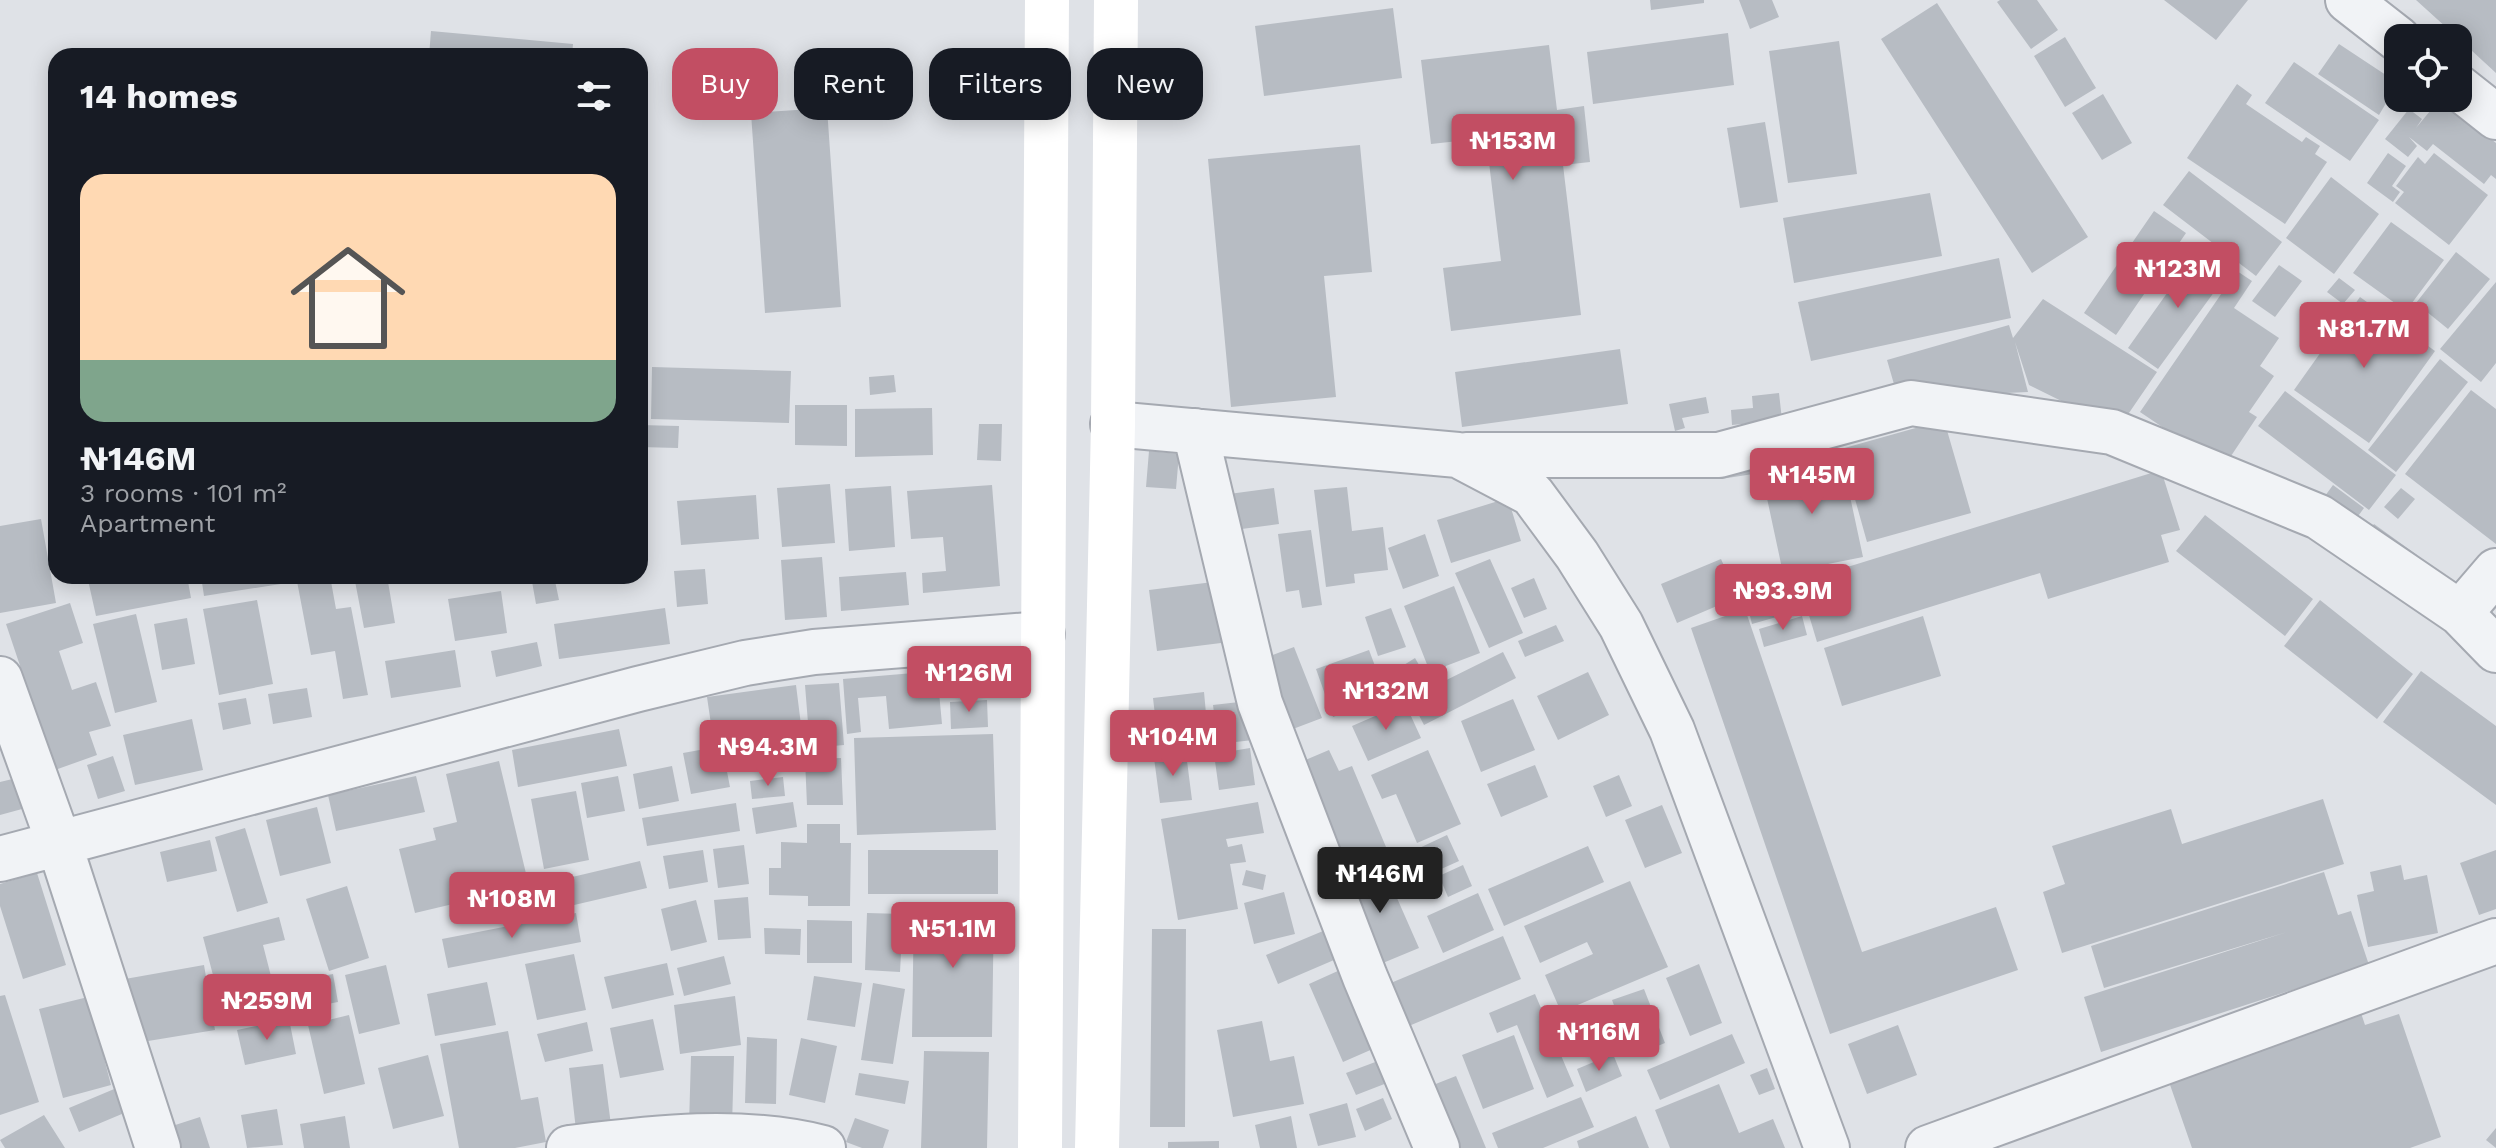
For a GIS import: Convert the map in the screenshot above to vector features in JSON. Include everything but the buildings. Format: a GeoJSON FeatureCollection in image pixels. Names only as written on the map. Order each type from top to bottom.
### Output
{"type":"FeatureCollection","features":[{"type":"Feature","properties":{"kind":"main road"},"geometry":{"type":"LineString","coordinates":[[1040,1148],[1047,0]]}},
{"type":"Feature","properties":{"kind":"main road"},"geometry":{"type":"LineString","coordinates":[[1097,1148],[1113,424],[1116,0]]}},
{"type":"Feature","properties":{"kind":"street"},"geometry":{"type":"LineString","coordinates":[[2348,0],[2384,28]]}},
{"type":"Feature","properties":{"kind":"street"},"geometry":{"type":"LineString","coordinates":[[2472,98],[2496,117]]}},
{"type":"Feature","properties":{"kind":"street"},"geometry":{"type":"LineString","coordinates":[[1113,424],[1458,455],[1719,455],[1911,403],[2112,432],[2319,517],[2460,613],[2496,650]]}},
{"type":"Feature","properties":{"kind":"street"},"geometry":{"type":"LineString","coordinates":[[1195,431],[1260,703],[1365,977],[1437,1148]]}},
{"type":"Feature","properties":{"kind":"street"},"geometry":{"type":"LineString","coordinates":[[1458,455],[1532,494],[1577,555],[1621,625],[1672,730],[1827,1148]]}},
{"type":"Feature","properties":{"kind":"street"},"geometry":{"type":"LineString","coordinates":[[2460,613],[2496,571]]}},
{"type":"Feature","properties":{"kind":"street"},"geometry":{"type":"LineString","coordinates":[[0,859],[745,663],[814,652],[1042,634]]}},
{"type":"Feature","properties":{"kind":"street"},"geometry":{"type":"LineString","coordinates":[[0,679],[59,843],[158,1148]]}},
{"type":"Feature","properties":{"kind":"street"},"geometry":{"type":"LineString","coordinates":[[1928,1148],[2496,941]]}},
{"type":"Feature","properties":{"kind":"street"},"geometry":{"type":"LineString","coordinates":[[569,1148],[742,1135],[792,1140],[823,1148]]}}]}
